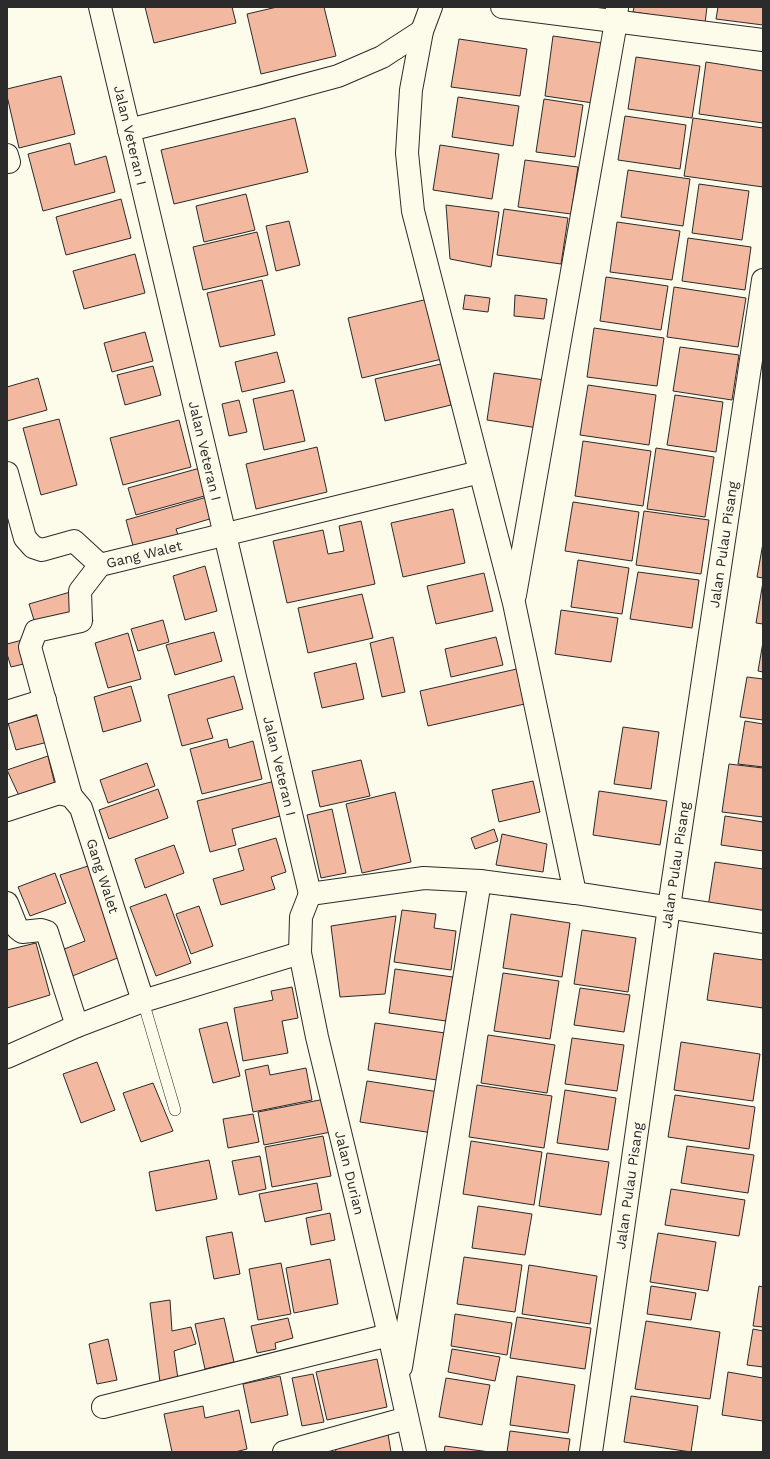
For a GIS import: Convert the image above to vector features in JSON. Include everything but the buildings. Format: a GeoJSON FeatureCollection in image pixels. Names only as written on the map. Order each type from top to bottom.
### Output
{"type":"FeatureCollection","features":[{"type":"Feature","properties":{"kind":"street","name":"Jalan Veteran I"},"geometry":{"type":"LineString","coordinates":[[100,7],[310,894]]}},
{"type":"Feature","properties":{"kind":"street"},"geometry":{"type":"LineString","coordinates":[[431,7],[422,32],[411,90],[407,153],[413,211],[514,603],[575,893]]}},
{"type":"Feature","properties":{"kind":"street"},"geometry":{"type":"LineString","coordinates":[[502,7],[616,15],[763,40]]}},
{"type":"Feature","properties":{"kind":"street"},"geometry":{"type":"LineString","coordinates":[[514,603],[616,15]]}},
{"type":"Feature","properties":{"kind":"street"},"geometry":{"type":"LineString","coordinates":[[129,130],[338,76],[382,57],[422,32]]}},
{"type":"Feature","properties":{"kind":"street","name":"Jalan Pulau Pisang"},"geometry":{"type":"LineString","coordinates":[[591,1452],[669,907],[763,280]]}},
{"type":"Feature","properties":{"kind":"street","name":"Gang Walet"},"geometry":{"type":"LineString","coordinates":[[142,1000],[81,808],[72,796],[30,647],[36,631],[81,621],[80,591],[100,565],[480,472]]}},
{"type":"Feature","properties":{"kind":"street","name":"Gang Walet"},"geometry":{"type":"LineString","coordinates":[[7,474],[25,538],[33,547],[42,550],[74,541],[100,565]]}},
{"type":"Feature","properties":{"kind":"street"},"geometry":{"type":"LineString","coordinates":[[7,712],[45,700]]}},
{"type":"Feature","properties":{"kind":"street"},"geometry":{"type":"LineString","coordinates":[[7,810],[59,793],[72,796]]}},
{"type":"Feature","properties":{"kind":"street"},"geometry":{"type":"LineString","coordinates":[[310,894],[424,878],[480,881],[575,893],[763,922]]}},
{"type":"Feature","properties":{"kind":"street"},"geometry":{"type":"LineString","coordinates":[[399,1380],[480,881]]}},
{"type":"Feature","properties":{"kind":"street","name":"Jalan Durian"},"geometry":{"type":"LineString","coordinates":[[310,894],[301,917],[300,953],[317,1037],[389,1335],[415,1452]]}},
{"type":"Feature","properties":{"kind":"street"},"geometry":{"type":"LineString","coordinates":[[7,903],[17,928],[22,932],[41,930],[47,932],[77,1026]]}},
{"type":"Feature","properties":{"kind":"street"},"geometry":{"type":"LineString","coordinates":[[7,1057],[77,1026],[142,1000],[300,953]]}},
{"type":"Feature","properties":{"kind":"street"},"geometry":{"type":"LineString","coordinates":[[103,1407],[389,1335]]}},
{"type":"Feature","properties":{"kind":"street"},"geometry":{"type":"LineString","coordinates":[[284,1452],[407,1418]]}},
{"type":"Feature","properties":{"kind":"lane"},"geometry":{"type":"LineString","coordinates":[[142,1000],[175,1110]]}}]}
